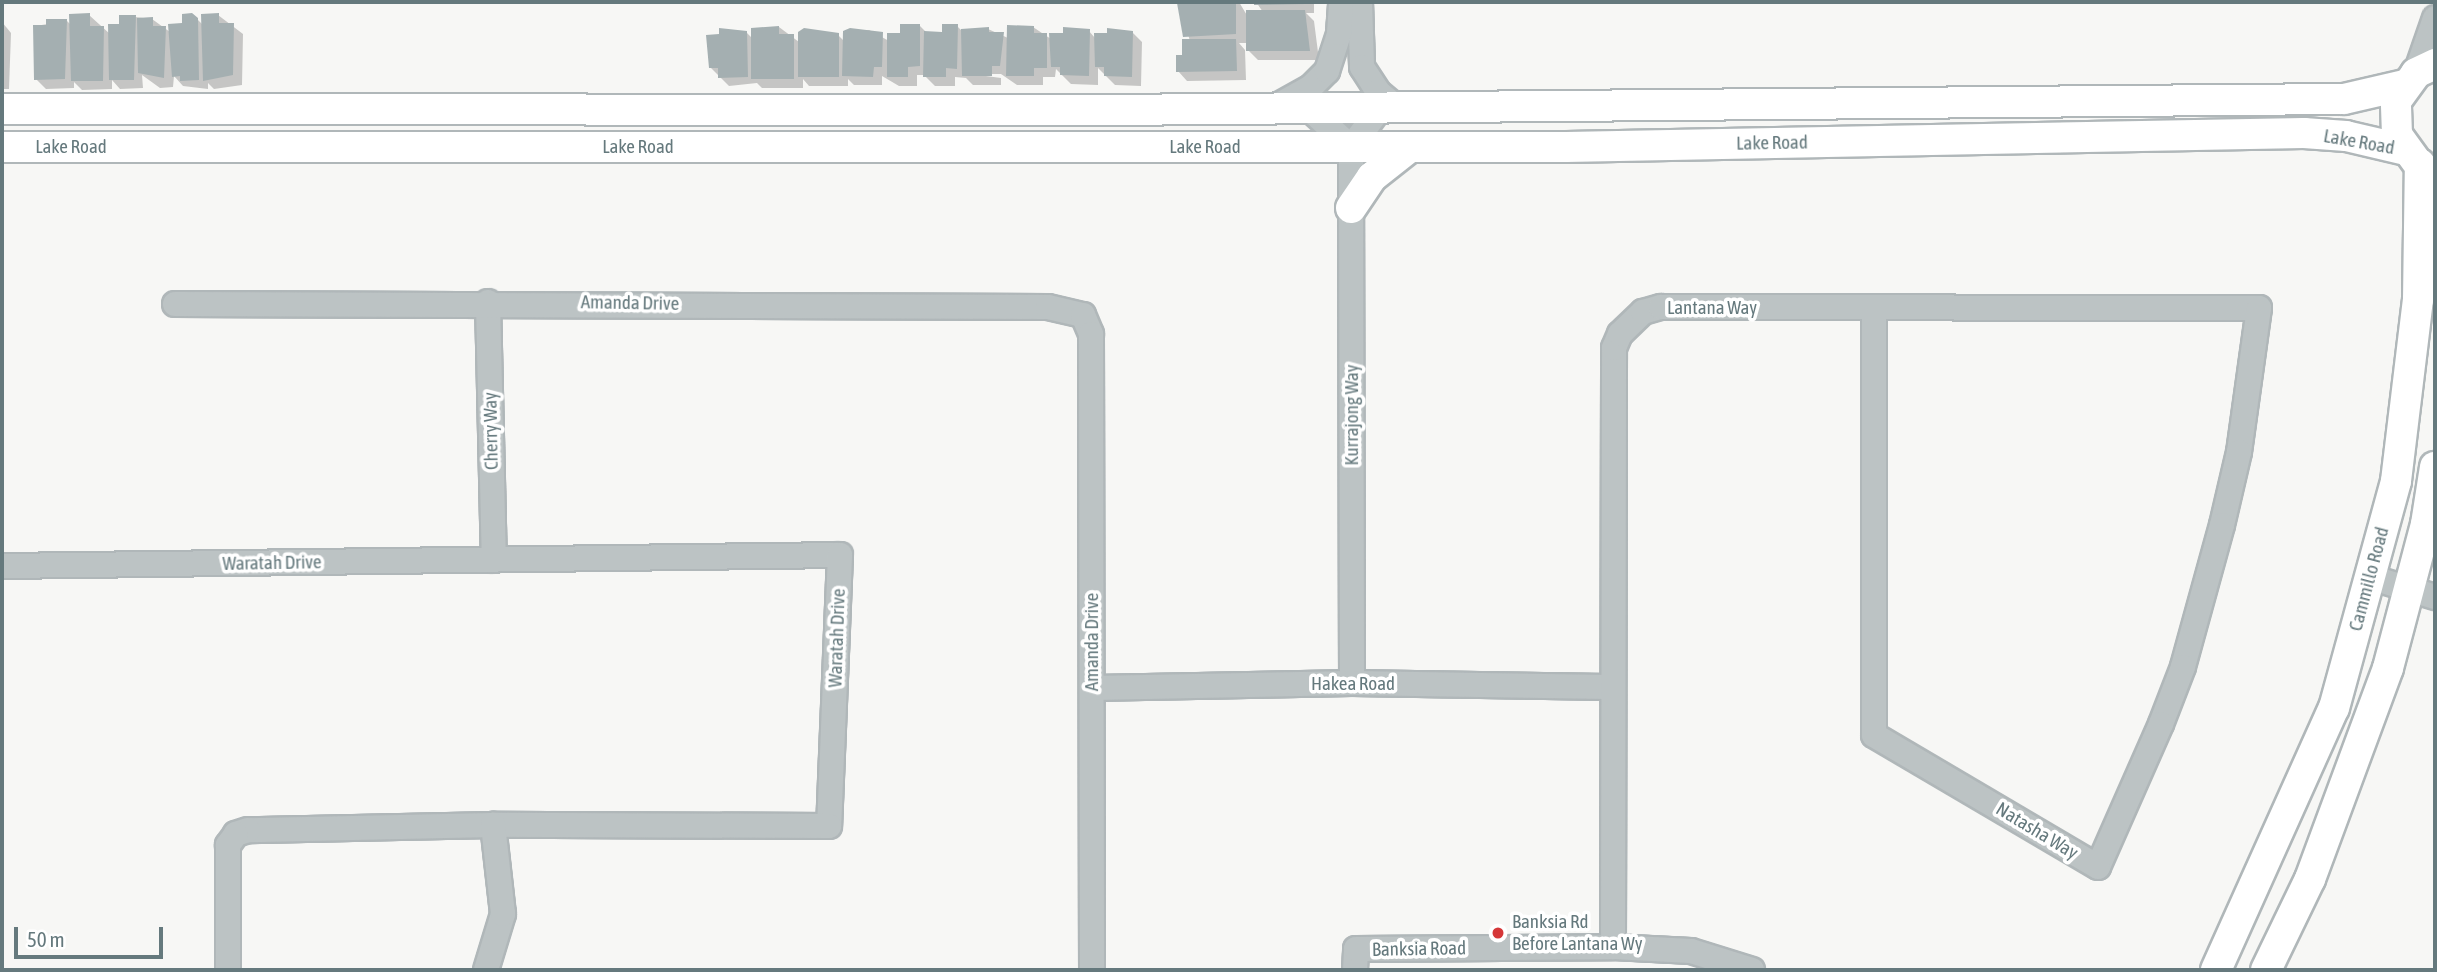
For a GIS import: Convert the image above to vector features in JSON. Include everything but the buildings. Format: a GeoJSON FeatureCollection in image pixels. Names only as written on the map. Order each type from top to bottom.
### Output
{"type":"FeatureCollection","features":[{"type":"Feature","properties":{"kind":"main road","name":"Lake Road"},"geometry":{"type":"LineString","coordinates":[[2,110],[1107,110],[1291,106],[2344,99],[2418,74]]}},
{"type":"Feature","properties":{"kind":"main road"},"geometry":{"type":"LineString","coordinates":[[2418,74],[2394,118],[2420,161]]}},
{"type":"Feature","properties":{"kind":"main road","name":"Lake Road"},"geometry":{"type":"LineString","coordinates":[[2,147],[1352,147],[2304,133],[2346,136],[2420,161]]}},
{"type":"Feature","properties":{"kind":"main road"},"geometry":{"type":"LineString","coordinates":[[1351,208],[1372,177],[1410,146]]}},
{"type":"Feature","properties":{"kind":"main road","name":"Cammillo Road"},"geometry":{"type":"LineString","coordinates":[[2216,970],[2334,708],[2396,481],[2418,300],[2420,161]]}},
{"type":"Feature","properties":{"kind":"main road"},"geometry":{"type":"LineString","coordinates":[[2266,970],[2310,879],[2422,593],[2435,467]]}},
{"type":"Feature","properties":{"kind":"street"},"geometry":{"type":"LineString","coordinates":[[1341,2],[1339,33],[1327,71],[1291,106],[1352,147],[1388,107],[1362,67],[1360,2]]}},
{"type":"Feature","properties":{"kind":"street"},"geometry":{"type":"LineString","coordinates":[[2418,74],[2435,18]]}},
{"type":"Feature","properties":{"kind":"street","name":"Kurrajong Way"},"geometry":{"type":"LineString","coordinates":[[1352,147],[1352,683]]}},
{"type":"Feature","properties":{"kind":"street","name":"Amanda Drive"},"geometry":{"type":"LineString","coordinates":[[175,304],[488,302],[1089,309],[1093,688],[1092,970]]}},
{"type":"Feature","properties":{"kind":"street","name":"Cherry Way"},"geometry":{"type":"LineString","coordinates":[[488,302],[494,560]]}},
{"type":"Feature","properties":{"kind":"street","name":"Lantana Way"},"geometry":{"type":"LineString","coordinates":[[1613,947],[1614,348],[1620,334],[1643,312],[1661,307],[2259,308]]}},
{"type":"Feature","properties":{"kind":"street","name":"Natasha Way"},"geometry":{"type":"LineString","coordinates":[[1874,309],[1874,735],[2098,867],[2183,667],[2202,605],[2239,452],[2259,308]]}},
{"type":"Feature","properties":{"kind":"street","name":"Waratah Drive"},"geometry":{"type":"LineString","coordinates":[[2,566],[840,555],[829,826],[267,827],[236,834],[228,845],[228,970]]}},
{"type":"Feature","properties":{"kind":"street"},"geometry":{"type":"LineString","coordinates":[[2370,577],[2422,593]]}},
{"type":"Feature","properties":{"kind":"street","name":"Hakea Road"},"geometry":{"type":"LineString","coordinates":[[1093,688],[1352,683],[1613,687]]}},
{"type":"Feature","properties":{"kind":"street"},"geometry":{"type":"LineString","coordinates":[[486,970],[503,914],[493,825]]}},
{"type":"Feature","properties":{"kind":"street","name":"Banksia Road"},"geometry":{"type":"LineString","coordinates":[[1356,970],[1356,949],[1613,947],[1691,951],[1752,970]]}},
{"type":"Feature","properties":{"kind":"place","name":"Banksia Rd Before Lantana Wy"},"geometry":{"type":"Point","coordinates":[1498,933]}}]}
